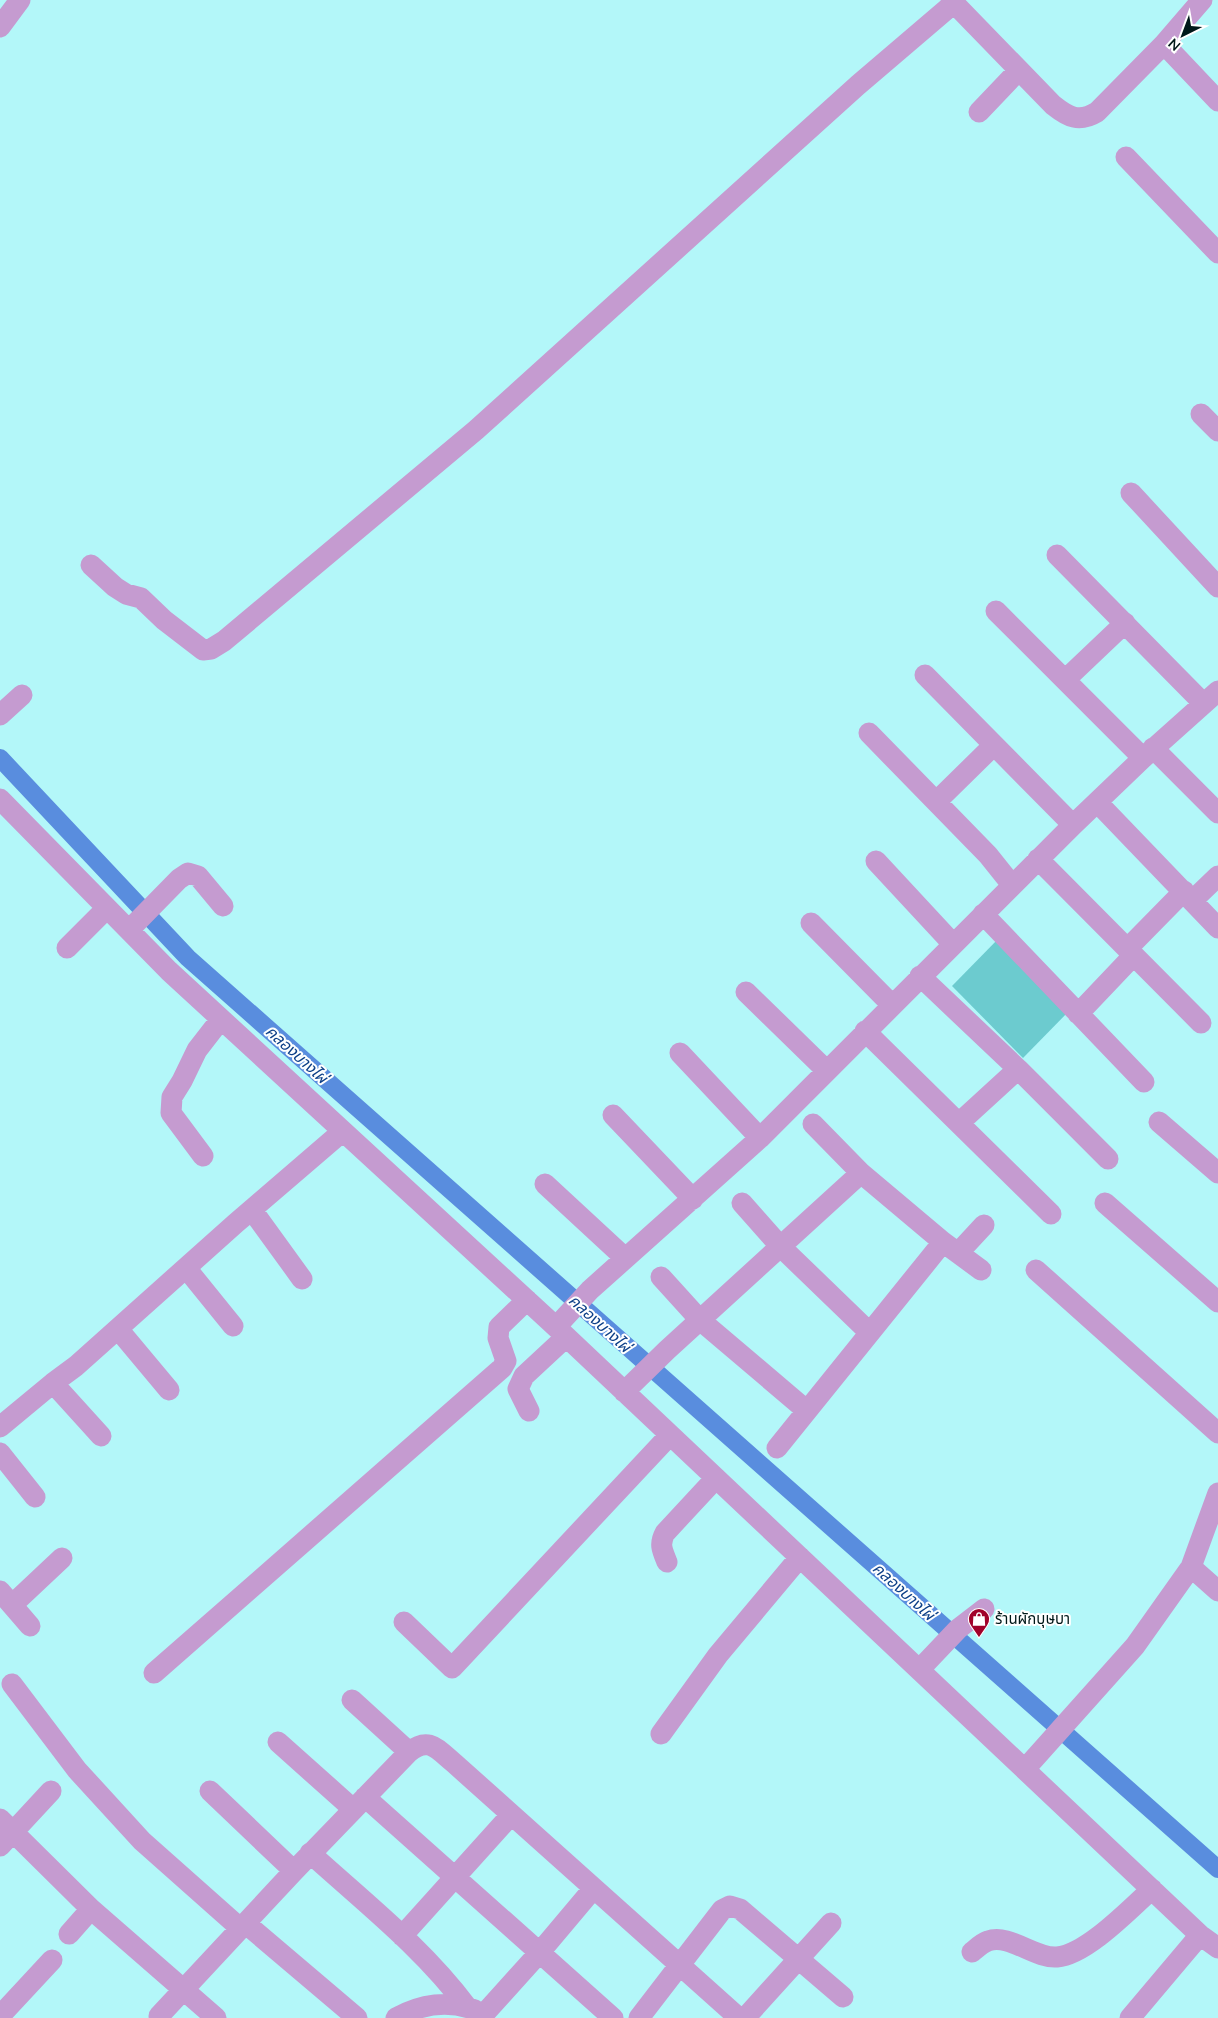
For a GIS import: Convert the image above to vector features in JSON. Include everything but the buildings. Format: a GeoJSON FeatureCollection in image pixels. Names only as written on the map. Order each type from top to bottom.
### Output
{"type":"FeatureCollection","features":[{"type":"Feature","properties":{"kind":"street"},"geometry":{"type":"LineString","coordinates":[[0,27],[20,0]]}},
{"type":"Feature","properties":{"kind":"street"},"geometry":{"type":"LineString","coordinates":[[91,565],[126,594],[141,598],[164,620],[203,650],[211,649],[224,641],[476,430],[952,2],[1062,112],[1080,119],[1087,118],[1097,112],[1164,44],[1202,0]]}},
{"type":"Feature","properties":{"kind":"street"},"geometry":{"type":"LineString","coordinates":[[1164,44],[1218,101]]}},
{"type":"Feature","properties":{"kind":"street"},"geometry":{"type":"LineString","coordinates":[[979,112],[1019,70]]}},
{"type":"Feature","properties":{"kind":"street"},"geometry":{"type":"LineString","coordinates":[[1126,157],[1218,253]]}},
{"type":"Feature","properties":{"kind":"street"},"geometry":{"type":"LineString","coordinates":[[1200,414],[1218,431]]}},
{"type":"Feature","properties":{"kind":"street"},"geometry":{"type":"LineString","coordinates":[[1131,493],[1218,587]]}},
{"type":"Feature","properties":{"kind":"street"},"geometry":{"type":"LineString","coordinates":[[530,1411],[518,1388],[524,1376],[585,1295],[760,1138],[1038,859],[1148,753],[1214,696],[1125,623],[1057,555]]}},
{"type":"Feature","properties":{"kind":"street"},"geometry":{"type":"LineString","coordinates":[[996,611],[1065,680],[1218,813]]}},
{"type":"Feature","properties":{"kind":"street"},"geometry":{"type":"LineString","coordinates":[[1065,680],[1125,623]]}},
{"type":"Feature","properties":{"kind":"street"},"geometry":{"type":"LineString","coordinates":[[925,675],[1073,825]]}},
{"type":"Feature","properties":{"kind":"street"},"geometry":{"type":"LineString","coordinates":[[0,715],[22,695]]}},
{"type":"Feature","properties":{"kind":"street"},"geometry":{"type":"LineString","coordinates":[[869,733],[988,855],[1012,885]]}},
{"type":"Feature","properties":{"kind":"street"},"geometry":{"type":"LineString","coordinates":[[937,801],[994,745]]}},
{"type":"Feature","properties":{"kind":"street"},"geometry":{"type":"LineString","coordinates":[[0,799],[107,908],[133,925],[169,971],[527,1300],[631,1385],[670,1434],[920,1670],[1029,1765],[1152,1890],[1200,1935],[1218,1948]]}},
{"type":"Feature","properties":{"kind":"street"},"geometry":{"type":"LineString","coordinates":[[1097,802],[1218,928]]}},
{"type":"Feature","properties":{"kind":"street"},"geometry":{"type":"LineString","coordinates":[[1038,859],[1200,1024]]}},
{"type":"Feature","properties":{"kind":"street"},"geometry":{"type":"LineString","coordinates":[[876,861],[953,944]]}},
{"type":"Feature","properties":{"kind":"street"},"geometry":{"type":"LineString","coordinates":[[133,925],[179,878],[188,873],[198,876],[223,906]]}},
{"type":"Feature","properties":{"kind":"street"},"geometry":{"type":"LineString","coordinates":[[1078,1014],[1131,952],[1188,896],[1218,876]]}},
{"type":"Feature","properties":{"kind":"street"},"geometry":{"type":"LineString","coordinates":[[67,948],[107,908]]}},
{"type":"Feature","properties":{"kind":"street"},"geometry":{"type":"LineString","coordinates":[[983,914],[1144,1082]]}},
{"type":"Feature","properties":{"kind":"street"},"geometry":{"type":"LineString","coordinates":[[811,923],[892,1005]]}},
{"type":"Feature","properties":{"kind":"street"},"geometry":{"type":"LineString","coordinates":[[920,976],[1018,1069],[1108,1159]]}},
{"type":"Feature","properties":{"kind":"street"},"geometry":{"type":"LineString","coordinates":[[746,992],[827,1071]]}},
{"type":"Feature","properties":{"kind":"street"},"geometry":{"type":"LineString","coordinates":[[203,1156],[171,1113],[172,1097],[198,1050],[221,1019]]}},
{"type":"Feature","properties":{"kind":"street"},"geometry":{"type":"LineString","coordinates":[[865,1032],[1051,1214]]}},
{"type":"Feature","properties":{"kind":"street"},"geometry":{"type":"LineString","coordinates":[[680,1053],[760,1138]]}},
{"type":"Feature","properties":{"kind":"street"},"geometry":{"type":"LineString","coordinates":[[959,1123],[1018,1069]]}},
{"type":"Feature","properties":{"kind":"street"},"geometry":{"type":"LineString","coordinates":[[613,1115],[693,1200]]}},
{"type":"Feature","properties":{"kind":"street"},"geometry":{"type":"LineString","coordinates":[[1159,1122],[1218,1173]]}},
{"type":"Feature","properties":{"kind":"street"},"geometry":{"type":"LineString","coordinates":[[813,1124],[861,1173],[981,1270]]}},
{"type":"Feature","properties":{"kind":"street"},"geometry":{"type":"LineString","coordinates":[[0,1427],[76,1366],[343,1131]]}},
{"type":"Feature","properties":{"kind":"street"},"geometry":{"type":"LineString","coordinates":[[631,1385],[861,1173]]}},
{"type":"Feature","properties":{"kind":"street"},"geometry":{"type":"LineString","coordinates":[[545,1184],[625,1258]]}},
{"type":"Feature","properties":{"kind":"street"},"geometry":{"type":"LineString","coordinates":[[742,1203],[780,1246],[869,1332]]}},
{"type":"Feature","properties":{"kind":"street"},"geometry":{"type":"LineString","coordinates":[[1105,1203],[1217,1298]]}},
{"type":"Feature","properties":{"kind":"street"},"geometry":{"type":"LineString","coordinates":[[252,1210],[302,1279]]}},
{"type":"Feature","properties":{"kind":"street"},"geometry":{"type":"LineString","coordinates":[[777,1448],[869,1332],[951,1247],[984,1225]]}},
{"type":"Feature","properties":{"kind":"street"},"geometry":{"type":"LineString","coordinates":[[186,1268],[233,1326]]}},
{"type":"Feature","properties":{"kind":"street"},"geometry":{"type":"LineString","coordinates":[[1036,1270],[1218,1433]]}},
{"type":"Feature","properties":{"kind":"street"},"geometry":{"type":"LineString","coordinates":[[661,1276],[700,1320],[806,1410]]}},
{"type":"Feature","properties":{"kind":"street"},"geometry":{"type":"LineString","coordinates":[[154,1673],[502,1368],[506,1360],[498,1338],[499,1327],[527,1300]]}},
{"type":"Feature","properties":{"kind":"street"},"geometry":{"type":"LineString","coordinates":[[118,1329],[169,1390]]}},
{"type":"Feature","properties":{"kind":"street"},"geometry":{"type":"LineString","coordinates":[[53,1383],[101,1436]]}},
{"type":"Feature","properties":{"kind":"street"},"geometry":{"type":"LineString","coordinates":[[404,1622],[452,1668],[670,1434]]}},
{"type":"Feature","properties":{"kind":"street"},"geometry":{"type":"LineString","coordinates":[[0,1453],[35,1497]]}},
{"type":"Feature","properties":{"kind":"street"},"geometry":{"type":"LineString","coordinates":[[667,1562],[661,1548],[661,1540],[665,1532],[716,1478]]}},
{"type":"Feature","properties":{"kind":"street"},"geometry":{"type":"LineString","coordinates":[[1029,1765],[1135,1646],[1192,1568],[1218,1493]]}},
{"type":"Feature","properties":{"kind":"street"},"geometry":{"type":"LineString","coordinates":[[661,1734],[718,1654],[800,1557]]}},
{"type":"Feature","properties":{"kind":"street"},"geometry":{"type":"LineString","coordinates":[[30,1626],[6,1598],[62,1558]]}},
{"type":"Feature","properties":{"kind":"street"},"geometry":{"type":"LineString","coordinates":[[1192,1568],[1218,1591]]}},
{"type":"Feature","properties":{"kind":"street"},"geometry":{"type":"LineString","coordinates":[[920,1670],[958,1629],[984,1609]]}},
{"type":"Feature","properties":{"kind":"street"},"geometry":{"type":"LineString","coordinates":[[12,1684],[77,1770],[142,1841],[357,2018]]}},
{"type":"Feature","properties":{"kind":"street"},"geometry":{"type":"LineString","coordinates":[[352,1700],[409,1752]]}},
{"type":"Feature","properties":{"kind":"street"},"geometry":{"type":"LineString","coordinates":[[278,1742],[455,1876],[613,2018]]}},
{"type":"Feature","properties":{"kind":"street"},"geometry":{"type":"LineString","coordinates":[[159,2016],[310,1853],[409,1752],[418,1745],[426,1744],[435,1748],[739,2018]]}},
{"type":"Feature","properties":{"kind":"street"},"geometry":{"type":"LineString","coordinates":[[51,1791],[4,1832],[216,2018]]}},
{"type":"Feature","properties":{"kind":"street"},"geometry":{"type":"LineString","coordinates":[[210,1791],[294,1871]]}},
{"type":"Feature","properties":{"kind":"street"},"geometry":{"type":"LineString","coordinates":[[402,1936],[511,1815]]}},
{"type":"Feature","properties":{"kind":"street"},"geometry":{"type":"LineString","coordinates":[[310,1853],[402,1936],[482,2013]]}},
{"type":"Feature","properties":{"kind":"street"},"geometry":{"type":"LineString","coordinates":[[482,2013],[540,1952],[594,1889]]}},
{"type":"Feature","properties":{"kind":"street"},"geometry":{"type":"LineString","coordinates":[[972,1952],[988,1940],[1002,1940],[1045,1957],[1058,1957],[1077,1951],[1102,1933],[1152,1890]]}},
{"type":"Feature","properties":{"kind":"street"},"geometry":{"type":"LineString","coordinates":[[639,2018],[722,1910],[730,1906],[740,1909],[843,1997]]}},
{"type":"Feature","properties":{"kind":"street"},"geometry":{"type":"LineString","coordinates":[[69,1934],[91,1909]]}},
{"type":"Feature","properties":{"kind":"street"},"geometry":{"type":"LineString","coordinates":[[745,2018],[831,1923]]}},
{"type":"Feature","properties":{"kind":"street"},"geometry":{"type":"LineString","coordinates":[[1130,2018],[1200,1935]]}},
{"type":"Feature","properties":{"kind":"street"},"geometry":{"type":"LineString","coordinates":[[0,2016],[52,1960]]}},
{"type":"Feature","properties":{"kind":"street"},"geometry":{"type":"LineString","coordinates":[[396,2018],[427,2006],[447,2004],[482,2013]]}},
{"type":"Feature","properties":{"kind":"shaded area"},"geometry":{"type":"Polygon","coordinates":[[[1000,937],[1072,1008],[1023,1058],[952,986],[1000,937]]]}},
{"type":"Feature","properties":{"kind":"waterway","name":"คลองบางไผ่"},"geometry":{"type":"LineString","coordinates":[[0,758],[188,958],[1218,1869]]}},
{"type":"Feature","properties":{"kind":"place","name":"ร้านผักบุษบา"},"geometry":{"type":"Point","coordinates":[979,1638]}}]}
